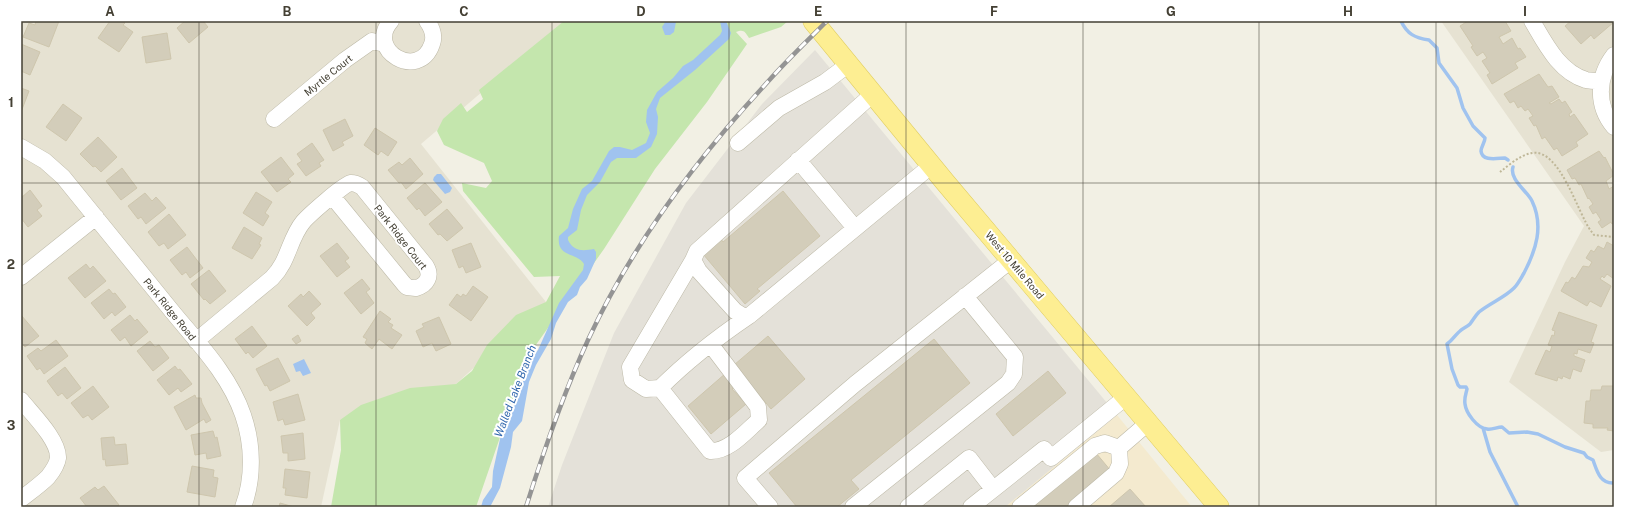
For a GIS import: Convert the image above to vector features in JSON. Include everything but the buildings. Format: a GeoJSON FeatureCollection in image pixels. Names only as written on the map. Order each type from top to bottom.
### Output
{"type":"FeatureCollection","features":[{"type":"Feature","properties":{"kind":"main road","name":"West 10 Mile Road"},"geometry":{"type":"LineString","coordinates":[[813,21],[1011,260],[1219,507]]}},
{"type":"Feature","properties":{"kind":"street"},"geometry":{"type":"LineString","coordinates":[[391,21],[385,34],[385,44],[397,59],[406,62],[416,61],[424,57],[430,49],[434,40],[433,31],[428,21]]}},
{"type":"Feature","properties":{"kind":"street"},"geometry":{"type":"LineString","coordinates":[[1532,21],[1549,49],[1568,70],[1576,76],[1587,80],[1601,80]]}},
{"type":"Feature","properties":{"kind":"street","name":"Myrtle Court"},"geometry":{"type":"LineString","coordinates":[[274,119],[345,60],[372,41],[385,44]]}},
{"type":"Feature","properties":{"kind":"street"},"geometry":{"type":"LineString","coordinates":[[1614,55],[1604,70],[1601,80],[1600,93],[1604,111],[1614,127]]}},
{"type":"Feature","properties":{"kind":"street"},"geometry":{"type":"LineString","coordinates":[[738,143],[779,108],[825,82],[849,64]]}},
{"type":"Feature","properties":{"kind":"street"},"geometry":{"type":"LineString","coordinates":[[873,94],[697,251],[630,367],[632,380],[646,389],[660,388],[673,375],[749,316],[932,165]]}},
{"type":"Feature","properties":{"kind":"street","name":"Park Ridge Road"},"geometry":{"type":"LineString","coordinates":[[21,146],[55,169],[96,217],[221,373],[243,415],[246,428],[251,462],[250,481],[243,507]]}},
{"type":"Feature","properties":{"kind":"street"},"geometry":{"type":"LineString","coordinates":[[798,160],[855,228]]}},
{"type":"Feature","properties":{"kind":"street","name":"Park Ridge Court"},"geometry":{"type":"LineString","coordinates":[[196,341],[275,275],[285,261],[295,235],[303,222],[332,196],[350,183],[355,183],[362,187],[426,266],[429,275],[426,283],[416,288],[407,287],[332,196]]}},
{"type":"Feature","properties":{"kind":"street"},"geometry":{"type":"LineString","coordinates":[[21,277],[96,217]]}},
{"type":"Feature","properties":{"kind":"street"},"geometry":{"type":"LineString","coordinates":[[693,260],[699,271],[735,311],[743,316],[749,316]]}},
{"type":"Feature","properties":{"kind":"street"},"geometry":{"type":"LineString","coordinates":[[770,507],[744,478],[855,384],[1011,260]]}},
{"type":"Feature","properties":{"kind":"street"},"geometry":{"type":"LineString","coordinates":[[853,507],[983,404],[1008,383],[1014,374],[1014,356],[965,296]]}},
{"type":"Feature","properties":{"kind":"street"},"geometry":{"type":"LineString","coordinates":[[660,388],[710,452],[717,452],[726,448],[759,420],[758,407],[711,345]]}},
{"type":"Feature","properties":{"kind":"street"},"geometry":{"type":"LineString","coordinates":[[971,507],[1044,449],[1051,458],[1126,397]]}},
{"type":"Feature","properties":{"kind":"street"},"geometry":{"type":"LineString","coordinates":[[21,400],[48,434],[55,446],[58,458],[53,470],[48,476],[21,499]]}},
{"type":"Feature","properties":{"kind":"street"},"geometry":{"type":"LineString","coordinates":[[1119,448],[1148,423]]}},
{"type":"Feature","properties":{"kind":"street"},"geometry":{"type":"LineString","coordinates":[[1020,507],[1095,446],[1105,443],[1119,448]]}},
{"type":"Feature","properties":{"kind":"street"},"geometry":{"type":"LineString","coordinates":[[1076,507],[1116,473],[1120,464],[1119,448]]}},
{"type":"Feature","properties":{"kind":"street"},"geometry":{"type":"LineString","coordinates":[[908,507],[969,458],[993,489]]}},
{"type":"Feature","properties":{"kind":"path"},"geometry":{"type":"LineString","coordinates":[[1500,172],[1521,157],[1537,152],[1543,154],[1562,174],[1594,235],[1614,237]]}},
{"type":"Feature","properties":{"kind":"shaded area"},"geometry":{"type":"Polygon","coordinates":[[[21,21],[565,21],[421,144],[546,302],[456,384],[340,420],[321,507],[21,507],[21,21]]]}},
{"type":"Feature","properties":{"kind":"shaded area"},"geometry":{"type":"Polygon","coordinates":[[[1441,21],[1614,21],[1614,450],[1601,452],[1509,382],[1565,262],[1584,226],[1441,21]]]}},
{"type":"Feature","properties":{"kind":"shaded area"},"geometry":{"type":"Polygon","coordinates":[[[815,50],[1117,415],[1005,507],[548,507],[562,465],[614,333],[686,203],[762,104],[815,50]]]}},
{"type":"Feature","properties":{"kind":"shaded area"},"geometry":{"type":"Polygon","coordinates":[[[1117,415],[1192,507],[1005,507],[1117,415]]]}},
{"type":"Feature","properties":{"kind":"green space"},"geometry":{"type":"Polygon","coordinates":[[[564,21],[788,21],[781,27],[749,38],[744,32],[736,32],[747,44],[707,102],[655,169],[604,249],[528,356],[476,507],[331,507],[341,450],[340,420],[361,405],[410,388],[456,384],[472,371],[487,345],[516,315],[546,302],[560,276],[534,277],[463,191],[462,183],[486,188],[492,181],[484,163],[444,145],[437,131],[443,119],[461,103],[467,112],[483,99],[479,90],[564,21]]]}},
{"type":"Feature","properties":{"kind":"water"},"geometry":{"type":"Polygon","coordinates":[[[666,21],[676,22],[674,32],[670,35],[665,35],[662,27],[666,21]]]}},
{"type":"Feature","properties":{"kind":"water"},"geometry":{"type":"Polygon","coordinates":[[[720,21],[726,21],[731,33],[729,39],[695,70],[660,98],[656,109],[658,117],[657,134],[651,147],[636,158],[617,158],[611,162],[600,182],[587,195],[581,210],[577,230],[568,237],[568,240],[576,249],[594,249],[596,252],[596,259],[587,279],[580,287],[577,295],[568,302],[556,323],[551,339],[536,365],[529,382],[522,421],[513,432],[511,447],[500,488],[490,507],[481,507],[483,500],[492,487],[493,471],[502,430],[513,408],[527,369],[538,350],[559,303],[583,270],[584,264],[581,260],[564,251],[559,243],[559,236],[568,228],[573,209],[582,189],[592,181],[609,151],[614,147],[632,150],[646,143],[650,133],[646,122],[647,110],[657,92],[673,78],[683,66],[693,60],[720,35],[722,31],[720,21]]]}},
{"type":"Feature","properties":{"kind":"water"},"geometry":{"type":"Polygon","coordinates":[[[437,174],[441,174],[452,188],[450,192],[445,194],[433,180],[437,174]]]}},
{"type":"Feature","properties":{"kind":"water"},"geometry":{"type":"Polygon","coordinates":[[[304,359],[311,373],[303,376],[300,371],[296,372],[293,364],[304,359]]]}},
{"type":"Feature","properties":{"kind":"waterway"},"geometry":{"type":"LineString","coordinates":[[1401,21],[1412,35],[1429,40],[1437,48],[1439,63],[1457,88],[1463,108],[1473,126],[1485,138],[1481,149],[1484,157],[1495,159],[1505,158],[1508,160]]}},
{"type":"Feature","properties":{"kind":"waterway"},"geometry":{"type":"LineString","coordinates":[[1513,167],[1512,171],[1516,180],[1530,197],[1536,210],[1538,229],[1535,247],[1524,273],[1510,292],[1479,312],[1470,324],[1461,330],[1447,344],[1452,369],[1458,385],[1460,387],[1466,387],[1467,389],[1465,400],[1466,408],[1470,416],[1479,426],[1489,429],[1502,427],[1509,433],[1527,432],[1538,434],[1565,447],[1584,453],[1587,457],[1593,460],[1602,479],[1609,483],[1614,483]]}},
{"type":"Feature","properties":{"kind":"waterway"},"geometry":{"type":"LineString","coordinates":[[1483,428],[1490,452],[1518,507]]}},
{"type":"Feature","properties":{"kind":"railway"},"geometry":{"type":"LineString","coordinates":[[526,507],[554,422],[579,360],[605,306],[644,239],[689,175],[738,115],[772,77],[827,21]]}},
{"type":"Feature","properties":{"kind":"water label","name":"Walled Lake Branch"},"geometry":{"type":"Point","coordinates":[515,391]}}]}
